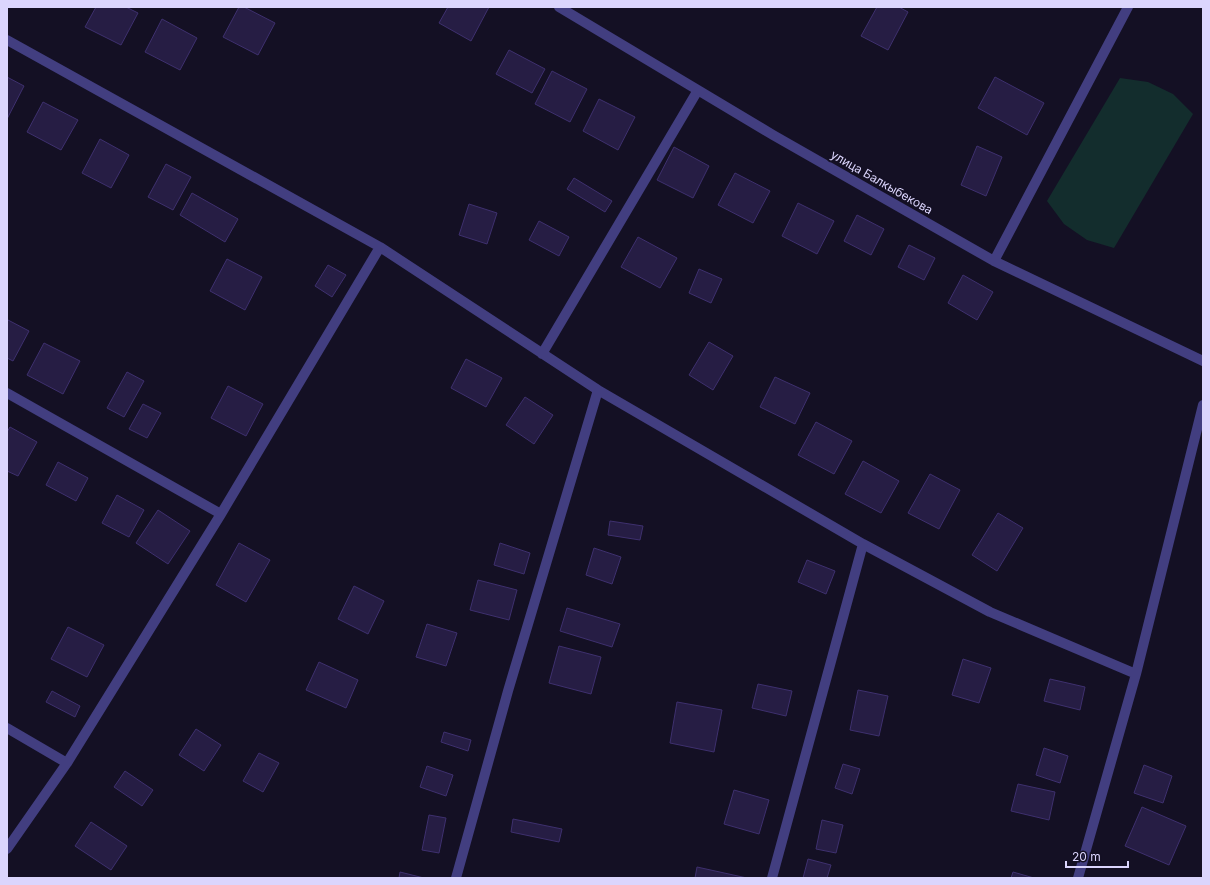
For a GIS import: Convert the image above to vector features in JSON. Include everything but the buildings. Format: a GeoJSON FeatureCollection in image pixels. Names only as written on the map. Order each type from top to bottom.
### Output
{"type":"FeatureCollection","features":[{"type":"Feature","properties":{"kind":"street","name":"улица Балкыбекова"},"geometry":{"type":"LineString","coordinates":[[559,7],[787,143],[994,260],[1203,361]]}},
{"type":"Feature","properties":{"kind":"street"},"geometry":{"type":"LineString","coordinates":[[994,260],[1128,7]]}},
{"type":"Feature","properties":{"kind":"street"},"geometry":{"type":"LineString","coordinates":[[7,40],[380,247],[598,390],[863,544],[990,612],[1136,674]]}},
{"type":"Feature","properties":{"kind":"street"},"geometry":{"type":"LineString","coordinates":[[542,354],[698,90]]}},
{"type":"Feature","properties":{"kind":"street"},"geometry":{"type":"LineString","coordinates":[[7,849],[67,764],[221,514],[380,247]]}},
{"type":"Feature","properties":{"kind":"street"},"geometry":{"type":"LineString","coordinates":[[456,878],[508,691],[598,390]]}},
{"type":"Feature","properties":{"kind":"street"},"geometry":{"type":"LineString","coordinates":[[7,393],[221,514]]}},
{"type":"Feature","properties":{"kind":"street"},"geometry":{"type":"LineString","coordinates":[[1078,878],[1136,674],[1203,405]]}},
{"type":"Feature","properties":{"kind":"street"},"geometry":{"type":"LineString","coordinates":[[772,878],[863,544]]}},
{"type":"Feature","properties":{"kind":"street"},"geometry":{"type":"LineString","coordinates":[[7,728],[67,764]]}},
{"type":"Feature","properties":{"kind":"green space"},"geometry":{"type":"Polygon","coordinates":[[[1120,78],[1148,82],[1173,94],[1193,114],[1114,248],[1087,240],[1064,224],[1047,201],[1120,78]]]}}]}
